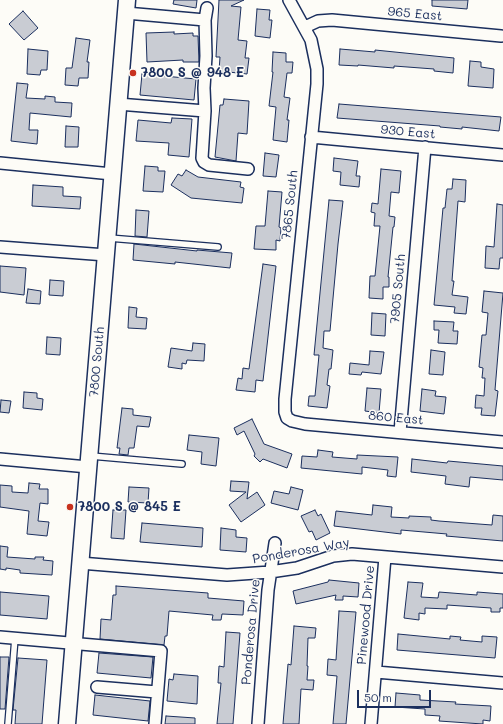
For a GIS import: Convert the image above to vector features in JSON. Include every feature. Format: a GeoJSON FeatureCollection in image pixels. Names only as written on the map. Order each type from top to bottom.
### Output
{"type":"FeatureCollection","features":[{"type":"Feature","properties":{"kind":"main road","name":"7800 South"},"geometry":{"type":"LineString","coordinates":[[67,724],[126,7]]}},
{"type":"Feature","properties":{"kind":"street","name":"7865 South"},"geometry":{"type":"LineString","coordinates":[[287,418],[285,412],[285,399],[317,69],[311,40],[289,0]]}},
{"type":"Feature","properties":{"kind":"street"},"geometry":{"type":"LineString","coordinates":[[126,7],[205,20]]}},
{"type":"Feature","properties":{"kind":"street"},"geometry":{"type":"LineString","coordinates":[[207,8],[205,20],[205,111],[202,152],[204,162],[214,166],[248,169]]}},
{"type":"Feature","properties":{"kind":"street","name":"965 East"},"geometry":{"type":"LineString","coordinates":[[305,27],[318,21],[332,20],[501,36]]}},
{"type":"Feature","properties":{"kind":"street"},"geometry":{"type":"LineString","coordinates":[[118,104],[205,111]]}},
{"type":"Feature","properties":{"kind":"street","name":"930 East"},"geometry":{"type":"LineString","coordinates":[[311,137],[503,155]]}},
{"type":"Feature","properties":{"kind":"street","name":"7905 South"},"geometry":{"type":"LineString","coordinates":[[400,432],[425,147]]}},
{"type":"Feature","properties":{"kind":"street"},"geometry":{"type":"LineString","coordinates":[[0,163],[112,174]]}},
{"type":"Feature","properties":{"kind":"street"},"geometry":{"type":"LineString","coordinates":[[0,247],[106,255]]}},
{"type":"Feature","properties":{"kind":"street","name":"860 East"},"geometry":{"type":"LineString","coordinates":[[287,418],[292,421],[305,424],[503,442]]}},
{"type":"Feature","properties":{"kind":"street"},"geometry":{"type":"LineString","coordinates":[[0,459],[89,462]]}},
{"type":"Feature","properties":{"kind":"street","name":"Ponderosa Drive"},"geometry":{"type":"LineString","coordinates":[[258,724],[270,572],[275,543]]}},
{"type":"Feature","properties":{"kind":"street","name":"Ponderosa Way"},"geometry":{"type":"LineString","coordinates":[[80,563],[227,575],[270,572],[297,568],[333,556],[352,554],[503,567]]}},
{"type":"Feature","properties":{"kind":"street","name":"Pinewood Drive"},"geometry":{"type":"LineString","coordinates":[[371,724],[385,557]]}},
{"type":"Feature","properties":{"kind":"street"},"geometry":{"type":"LineString","coordinates":[[0,637],[161,651],[155,724]]}},
{"type":"Feature","properties":{"kind":"street"},"geometry":{"type":"LineString","coordinates":[[376,672],[503,683]]}},
{"type":"Feature","properties":{"kind":"street"},"geometry":{"type":"LineString","coordinates":[[97,687],[157,692]]}},
{"type":"Feature","properties":{"kind":"lane"},"geometry":{"type":"LineString","coordinates":[[107,238],[218,247]]}},
{"type":"Feature","properties":{"kind":"lane"},"geometry":{"type":"LineString","coordinates":[[89,462],[182,464]]}},
{"type":"Feature","properties":{"kind":"lane"},"geometry":{"type":"LineString","coordinates":[[8,724],[15,638]]}},
{"type":"Feature","properties":{"kind":"building"},"geometry":{"type":"Polygon","coordinates":[[[174,0],[197,0],[196,8],[173,4],[174,0]]]}},
{"type":"Feature","properties":{"kind":"building"},"geometry":{"type":"Polygon","coordinates":[[[219,0],[244,0],[231,6],[241,7],[238,40],[247,41],[245,58],[249,58],[247,74],[219,71],[220,57],[216,57],[219,0]]]}},
{"type":"Feature","properties":{"kind":"building"},"geometry":{"type":"Polygon","coordinates":[[[432,0],[468,0],[467,9],[432,6],[432,0]]]}},
{"type":"Feature","properties":{"kind":"building"},"geometry":{"type":"Polygon","coordinates":[[[257,9],[270,10],[269,20],[272,20],[270,38],[255,36],[257,9]]]}},
{"type":"Feature","properties":{"kind":"building"},"geometry":{"type":"Polygon","coordinates":[[[23,11],[38,28],[24,40],[9,24],[23,11]]]}},
{"type":"Feature","properties":{"kind":"building"},"geometry":{"type":"Polygon","coordinates":[[[174,32],[174,34],[193,33],[193,36],[198,36],[199,62],[183,62],[183,60],[147,62],[146,33],[174,32]]]}},
{"type":"Feature","properties":{"kind":"building"},"geometry":{"type":"Polygon","coordinates":[[[76,38],[90,40],[87,62],[89,62],[88,78],[79,78],[78,86],[65,85],[66,68],[72,68],[76,38]]]}},
{"type":"Feature","properties":{"kind":"building"},"geometry":{"type":"Polygon","coordinates":[[[28,49],[48,51],[47,70],[41,70],[40,75],[27,74],[28,49]]]}},
{"type":"Feature","properties":{"kind":"building"},"geometry":{"type":"Polygon","coordinates":[[[340,49],[375,52],[375,50],[454,58],[453,73],[434,71],[434,69],[394,66],[394,68],[339,65],[340,49]]]}},
{"type":"Feature","properties":{"kind":"building"},"geometry":{"type":"Polygon","coordinates":[[[273,52],[286,53],[286,62],[293,62],[292,73],[287,73],[284,97],[290,98],[287,120],[289,120],[287,142],[273,140],[276,107],[269,106],[273,72],[273,52]]]}},
{"type":"Feature","properties":{"kind":"building"},"geometry":{"type":"Polygon","coordinates":[[[470,61],[481,62],[481,67],[494,69],[493,88],[468,86],[470,61]]]}},
{"type":"Feature","properties":{"kind":"building"},"geometry":{"type":"Polygon","coordinates":[[[142,74],[196,79],[194,100],[140,95],[142,74]]]}},
{"type":"Feature","properties":{"kind":"building"},"geometry":{"type":"Polygon","coordinates":[[[17,83],[28,84],[26,98],[45,99],[45,96],[55,97],[55,102],[72,103],[71,117],[30,113],[29,130],[38,130],[37,144],[11,141],[17,83]]]}},
{"type":"Feature","properties":{"kind":"building"},"geometry":{"type":"Polygon","coordinates":[[[224,99],[249,101],[247,134],[238,133],[236,161],[215,157],[220,105],[223,105],[224,99]]]}},
{"type":"Feature","properties":{"kind":"building"},"geometry":{"type":"Polygon","coordinates":[[[339,104],[501,117],[499,131],[462,127],[462,129],[337,118],[339,104]]]}},
{"type":"Feature","properties":{"kind":"building"},"geometry":{"type":"Polygon","coordinates":[[[172,118],[192,119],[189,157],[168,155],[169,143],[136,141],[138,120],[171,123],[172,118]]]}},
{"type":"Feature","properties":{"kind":"building"},"geometry":{"type":"Polygon","coordinates":[[[66,126],[79,127],[78,147],[65,147],[66,126]]]}},
{"type":"Feature","properties":{"kind":"building"},"geometry":{"type":"Polygon","coordinates":[[[265,153],[279,155],[276,177],[263,176],[265,153]]]}},
{"type":"Feature","properties":{"kind":"building"},"geometry":{"type":"Polygon","coordinates":[[[334,158],[358,161],[356,176],[360,176],[359,187],[340,185],[341,172],[333,171],[334,158]]]}},
{"type":"Feature","properties":{"kind":"building"},"geometry":{"type":"Polygon","coordinates":[[[145,166],[158,167],[158,171],[165,171],[163,192],[143,191],[145,166]]]}},
{"type":"Feature","properties":{"kind":"building"},"geometry":{"type":"Polygon","coordinates":[[[381,169],[401,171],[399,193],[391,192],[389,216],[395,217],[388,277],[389,287],[383,287],[383,299],[369,298],[370,276],[375,276],[380,226],[374,226],[375,213],[371,212],[372,203],[378,204],[381,169]]]}},
{"type":"Feature","properties":{"kind":"building"},"geometry":{"type":"Polygon","coordinates":[[[186,170],[198,177],[241,182],[240,187],[244,188],[242,203],[191,198],[171,185],[178,174],[182,176],[186,170]]]}},
{"type":"Feature","properties":{"kind":"building"},"geometry":{"type":"Polygon","coordinates":[[[453,179],[466,180],[465,202],[458,201],[452,295],[468,297],[466,314],[454,313],[455,307],[434,305],[443,208],[445,208],[447,189],[452,189],[453,179]]]}},
{"type":"Feature","properties":{"kind":"building"},"geometry":{"type":"Polygon","coordinates":[[[33,185],[63,187],[63,196],[81,197],[80,209],[32,206],[33,185]]]}},
{"type":"Feature","properties":{"kind":"building"},"geometry":{"type":"Polygon","coordinates":[[[268,191],[282,192],[279,227],[281,228],[280,241],[276,240],[276,250],[254,249],[256,226],[265,226],[268,191]]]}},
{"type":"Feature","properties":{"kind":"building"},"geometry":{"type":"Polygon","coordinates":[[[329,200],[343,201],[330,331],[324,331],[323,348],[333,350],[331,369],[329,369],[327,385],[330,386],[327,408],[308,406],[309,396],[315,396],[319,355],[314,355],[329,200]]]}},
{"type":"Feature","properties":{"kind":"building"},"geometry":{"type":"Polygon","coordinates":[[[497,204],[503,205],[503,258],[500,258],[499,269],[485,268],[486,246],[494,247],[497,204]]]}},
{"type":"Feature","properties":{"kind":"building"},"geometry":{"type":"Polygon","coordinates":[[[136,210],[149,211],[147,237],[135,236],[136,210]]]}},
{"type":"Feature","properties":{"kind":"building"},"geometry":{"type":"Polygon","coordinates":[[[134,244],[197,251],[232,253],[230,268],[175,262],[175,264],[133,260],[134,244]]]}},
{"type":"Feature","properties":{"kind":"building"},"geometry":{"type":"Polygon","coordinates":[[[263,264],[276,266],[263,381],[256,380],[255,392],[236,390],[238,378],[242,379],[243,368],[249,369],[263,264]]]}},
{"type":"Feature","properties":{"kind":"building"},"geometry":{"type":"Polygon","coordinates":[[[0,266],[26,268],[24,295],[0,292],[0,266]]]}},
{"type":"Feature","properties":{"kind":"building"},"geometry":{"type":"Polygon","coordinates":[[[50,280],[64,281],[63,296],[49,295],[50,280]]]}},
{"type":"Feature","properties":{"kind":"building"},"geometry":{"type":"Polygon","coordinates":[[[28,289],[41,291],[40,304],[26,303],[28,289]]]}},
{"type":"Feature","properties":{"kind":"building"},"geometry":{"type":"Polygon","coordinates":[[[484,291],[503,293],[495,390],[498,391],[495,416],[481,415],[482,408],[475,408],[476,395],[484,396],[485,378],[482,378],[483,368],[479,367],[482,335],[486,335],[488,313],[482,312],[484,291]]]}},
{"type":"Feature","properties":{"kind":"building"},"geometry":{"type":"Polygon","coordinates":[[[129,307],[137,308],[136,317],[147,318],[146,329],[128,328],[129,307]]]}},
{"type":"Feature","properties":{"kind":"building"},"geometry":{"type":"Polygon","coordinates":[[[372,313],[386,314],[385,336],[371,335],[372,313]]]}},
{"type":"Feature","properties":{"kind":"building"},"geometry":{"type":"Polygon","coordinates":[[[434,321],[454,322],[453,331],[458,331],[457,344],[438,343],[439,330],[434,330],[434,321]]]}},
{"type":"Feature","properties":{"kind":"building"},"geometry":{"type":"Polygon","coordinates":[[[47,337],[61,338],[60,355],[46,354],[47,337]]]}},
{"type":"Feature","properties":{"kind":"building"},"geometry":{"type":"Polygon","coordinates":[[[193,343],[205,344],[204,361],[187,360],[186,364],[182,363],[182,369],[168,367],[171,348],[192,351],[193,343]]]}},
{"type":"Feature","properties":{"kind":"building"},"geometry":{"type":"Polygon","coordinates":[[[431,350],[445,352],[443,375],[429,374],[431,350]]]}},
{"type":"Feature","properties":{"kind":"building"},"geometry":{"type":"Polygon","coordinates":[[[370,351],[384,352],[381,374],[362,372],[361,375],[349,374],[350,363],[369,365],[370,351]]]}},
{"type":"Feature","properties":{"kind":"building"},"geometry":{"type":"Polygon","coordinates":[[[367,388],[381,389],[379,413],[365,411],[367,388]]]}},
{"type":"Feature","properties":{"kind":"building"},"geometry":{"type":"Polygon","coordinates":[[[422,389],[436,391],[435,396],[446,397],[444,414],[420,411],[422,389]]]}},
{"type":"Feature","properties":{"kind":"building"},"geometry":{"type":"Polygon","coordinates":[[[24,392],[37,393],[37,398],[43,399],[42,410],[23,408],[24,392]]]}},
{"type":"Feature","properties":{"kind":"building"},"geometry":{"type":"Polygon","coordinates":[[[1,400],[11,401],[9,413],[0,412],[1,400]]]}},
{"type":"Feature","properties":{"kind":"building"},"geometry":{"type":"Polygon","coordinates":[[[122,408],[133,409],[133,415],[151,417],[149,427],[137,426],[134,448],[129,448],[128,455],[119,454],[120,448],[117,448],[122,408]]]}},
{"type":"Feature","properties":{"kind":"building"},"geometry":{"type":"Polygon","coordinates":[[[252,419],[264,444],[292,454],[287,468],[263,459],[260,462],[254,456],[255,454],[244,431],[237,435],[234,428],[252,419]]]}},
{"type":"Feature","properties":{"kind":"building"},"geometry":{"type":"Polygon","coordinates":[[[189,435],[219,438],[216,466],[201,464],[202,452],[187,450],[189,435]]]}},
{"type":"Feature","properties":{"kind":"building"},"geometry":{"type":"Polygon","coordinates":[[[318,450],[333,452],[332,457],[357,459],[357,455],[398,457],[396,477],[387,476],[388,470],[362,467],[362,474],[301,468],[302,456],[317,457],[318,450]]]}},
{"type":"Feature","properties":{"kind":"building"},"geometry":{"type":"Polygon","coordinates":[[[412,459],[447,463],[448,461],[503,466],[503,480],[470,477],[469,487],[445,484],[446,476],[411,472],[412,459]]]}},
{"type":"Feature","properties":{"kind":"building"},"geometry":{"type":"Polygon","coordinates":[[[231,481],[249,482],[247,499],[257,492],[265,505],[241,522],[229,505],[246,492],[230,491],[231,481]]]}},
{"type":"Feature","properties":{"kind":"building"},"geometry":{"type":"Polygon","coordinates":[[[29,483],[40,484],[39,489],[48,489],[48,504],[40,503],[38,521],[49,522],[47,536],[27,534],[29,511],[0,507],[0,485],[12,486],[12,492],[28,493],[29,483]]]}},
{"type":"Feature","properties":{"kind":"building"},"geometry":{"type":"Polygon","coordinates":[[[129,487],[149,488],[148,503],[128,502],[129,487]]]}},
{"type":"Feature","properties":{"kind":"building"},"geometry":{"type":"Polygon","coordinates":[[[291,487],[303,490],[298,510],[271,503],[274,491],[289,494],[291,487]]]}},
{"type":"Feature","properties":{"kind":"building"},"geometry":{"type":"Polygon","coordinates":[[[373,505],[392,507],[391,517],[431,517],[431,520],[492,525],[493,515],[503,516],[503,541],[401,530],[401,534],[334,526],[336,511],[372,515],[373,505]]]}},
{"type":"Feature","properties":{"kind":"building"},"geometry":{"type":"Polygon","coordinates":[[[113,510],[126,510],[124,539],[111,538],[113,510]]]}},
{"type":"Feature","properties":{"kind":"building"},"geometry":{"type":"Polygon","coordinates":[[[315,510],[318,516],[321,514],[330,533],[316,540],[312,531],[309,532],[301,516],[315,510]]]}},
{"type":"Feature","properties":{"kind":"building"},"geometry":{"type":"Polygon","coordinates":[[[142,523],[203,528],[202,547],[140,542],[142,523]]]}},
{"type":"Feature","properties":{"kind":"building"},"geometry":{"type":"Polygon","coordinates":[[[221,528],[236,530],[236,537],[247,538],[246,552],[220,550],[221,528]]]}},
{"type":"Feature","properties":{"kind":"building"},"geometry":{"type":"Polygon","coordinates":[[[0,546],[8,547],[7,557],[35,559],[35,557],[44,557],[43,560],[53,561],[52,575],[20,573],[20,570],[6,568],[6,570],[0,569],[0,546]]]}},
{"type":"Feature","properties":{"kind":"building"},"geometry":{"type":"Polygon","coordinates":[[[329,580],[359,583],[358,597],[343,596],[343,600],[335,600],[336,595],[296,604],[293,591],[328,582],[329,580]]]}},
{"type":"Feature","properties":{"kind":"building"},"geometry":{"type":"Polygon","coordinates":[[[408,582],[423,583],[421,597],[438,598],[439,592],[477,595],[477,592],[503,594],[503,608],[500,608],[500,612],[491,612],[491,608],[447,605],[447,609],[425,608],[425,614],[419,613],[419,620],[404,618],[408,582]]]}},
{"type":"Feature","properties":{"kind":"building"},"geometry":{"type":"Polygon","coordinates":[[[116,586],[208,593],[208,598],[244,601],[243,615],[222,614],[221,620],[212,620],[213,615],[169,611],[167,636],[165,636],[164,645],[100,639],[101,619],[111,620],[113,595],[116,595],[116,586]]]}},
{"type":"Feature","properties":{"kind":"building"},"geometry":{"type":"Polygon","coordinates":[[[0,592],[49,596],[47,619],[0,615],[0,592]]]}},
{"type":"Feature","properties":{"kind":"building"},"geometry":{"type":"Polygon","coordinates":[[[339,611],[356,612],[346,724],[333,724],[337,676],[327,675],[328,659],[336,660],[339,611]]]}},
{"type":"Feature","properties":{"kind":"building"},"geometry":{"type":"Polygon","coordinates":[[[294,626],[316,628],[315,638],[308,638],[307,680],[314,680],[313,690],[301,689],[299,724],[283,724],[288,664],[291,665],[294,626]]]}},
{"type":"Feature","properties":{"kind":"building"},"geometry":{"type":"Polygon","coordinates":[[[226,632],[240,633],[233,724],[217,724],[221,683],[218,683],[219,666],[224,667],[226,632]]]}},
{"type":"Feature","properties":{"kind":"building"},"geometry":{"type":"Polygon","coordinates":[[[398,634],[450,639],[450,636],[461,637],[460,640],[482,642],[482,636],[497,637],[495,658],[397,650],[398,634]]]}},
{"type":"Feature","properties":{"kind":"building"},"geometry":{"type":"Polygon","coordinates":[[[99,653],[153,657],[151,678],[97,673],[99,653]]]}},
{"type":"Feature","properties":{"kind":"building"},"geometry":{"type":"Polygon","coordinates":[[[0,657],[9,657],[5,709],[0,709],[0,657]]]}},
{"type":"Feature","properties":{"kind":"building"},"geometry":{"type":"Polygon","coordinates":[[[18,658],[47,660],[42,724],[15,724],[16,710],[13,710],[18,658]]]}},
{"type":"Feature","properties":{"kind":"building"},"geometry":{"type":"Polygon","coordinates":[[[174,674],[198,676],[197,704],[167,701],[169,679],[173,680],[174,674]]]}},
{"type":"Feature","properties":{"kind":"building"},"geometry":{"type":"Polygon","coordinates":[[[396,693],[420,695],[420,700],[491,706],[490,721],[483,720],[483,724],[439,721],[440,716],[425,715],[425,709],[395,707],[396,693]]]}},
{"type":"Feature","properties":{"kind":"building"},"geometry":{"type":"Polygon","coordinates":[[[95,695],[150,701],[148,721],[93,715],[95,695]]]}},
{"type":"Feature","properties":{"kind":"building"},"geometry":{"type":"Polygon","coordinates":[[[166,716],[195,718],[195,724],[165,724],[166,716]]]}},
{"type":"Feature","properties":{"kind":"place","name":"7800 S @ 948 E"},"geometry":{"type":"Point","coordinates":[133,73]}},
{"type":"Feature","properties":{"kind":"place","name":"7800 S @ 845 E"},"geometry":{"type":"Point","coordinates":[70,507]}}]}
